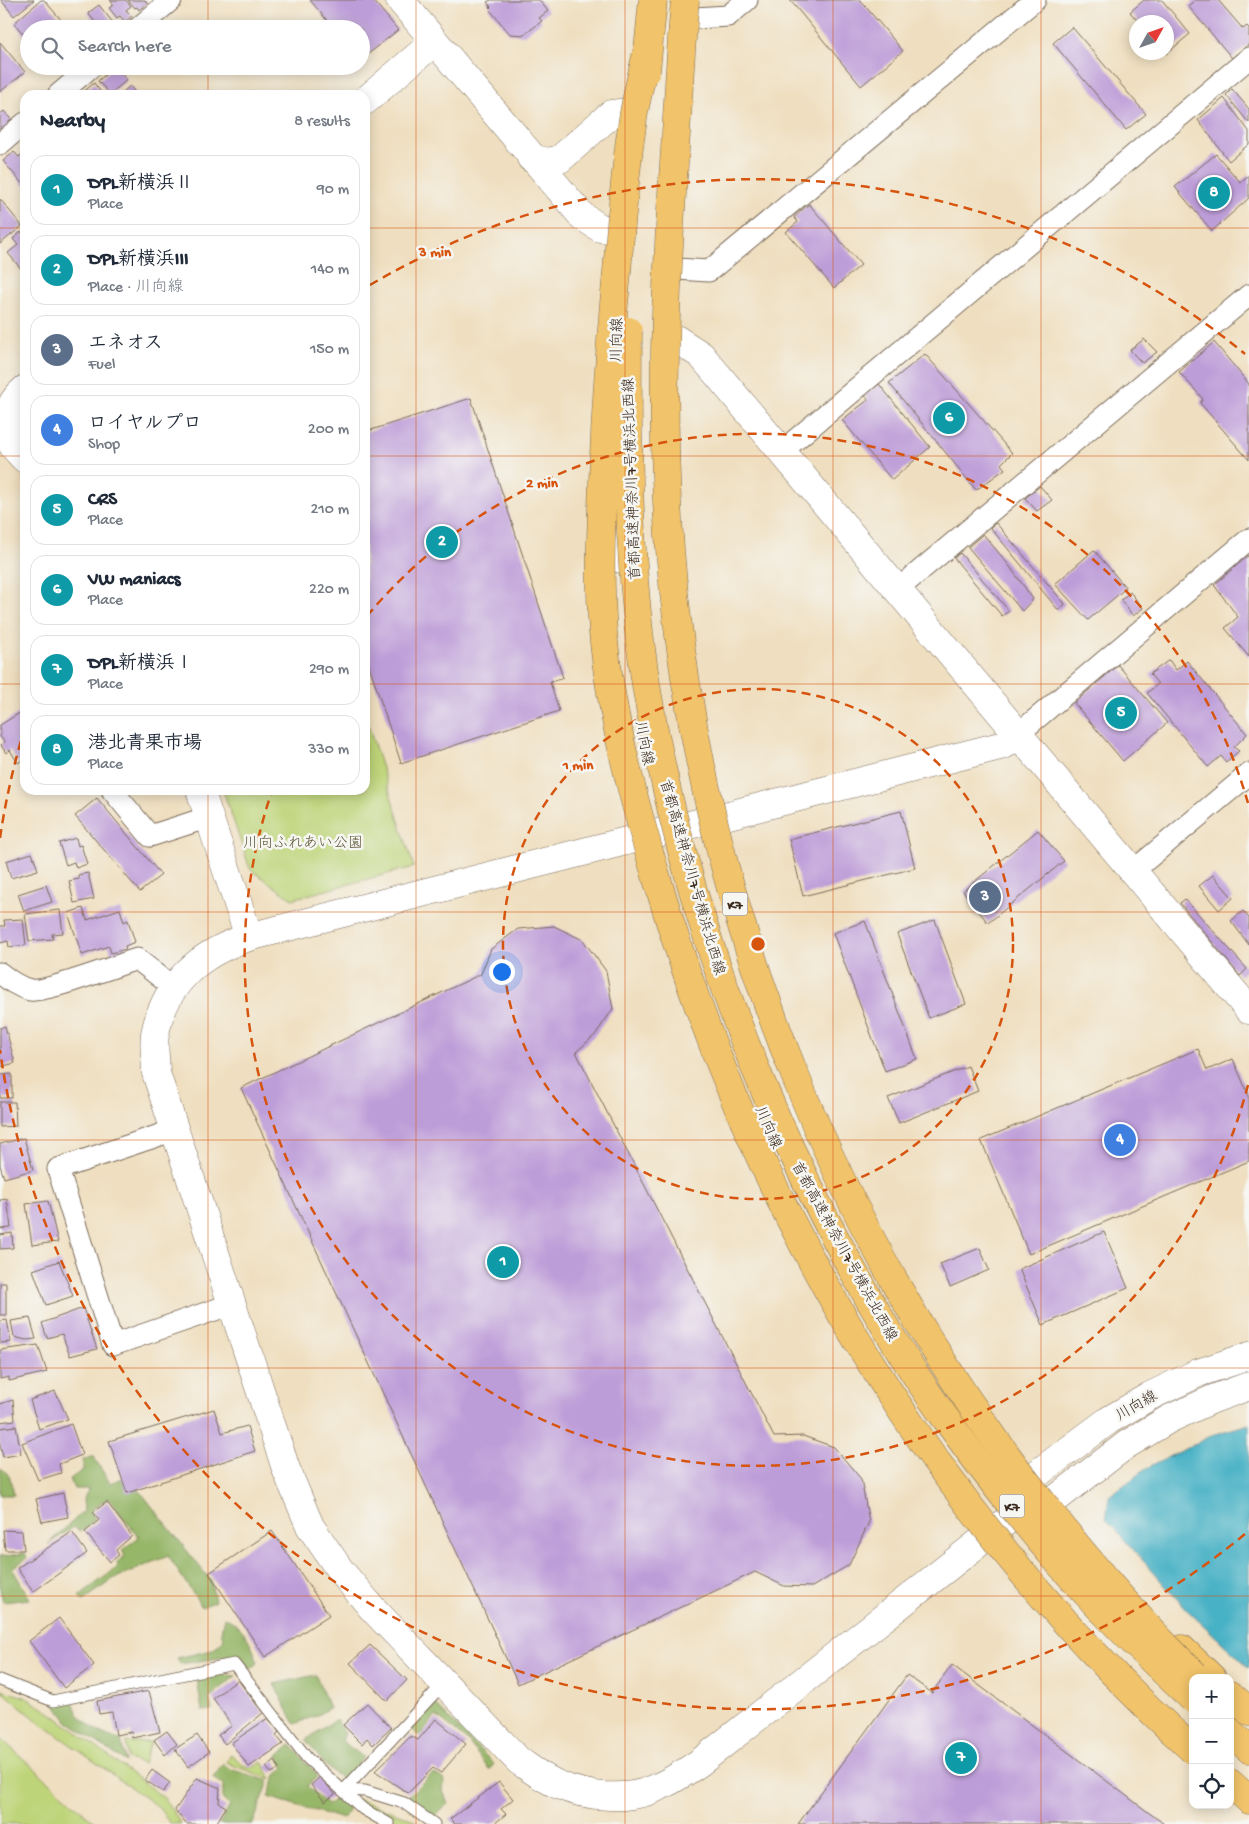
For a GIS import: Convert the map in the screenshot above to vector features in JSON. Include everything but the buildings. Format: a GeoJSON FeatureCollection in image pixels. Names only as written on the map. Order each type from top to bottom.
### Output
{"type":"FeatureCollection","features":[{"type":"Feature","properties":{"kind":"highway","name":"首都高速神奈川7号横浜北西線"},"geometry":{"type":"LineString","coordinates":[[653,0],[635,195],[628,325],[629,514],[636,600],[647,687],[660,762],[699,911],[723,984],[755,1068],[790,1150],[862,1288],[903,1355],[952,1428],[996,1486],[1049,1550],[1098,1606],[1189,1695]]}},
{"type":"Feature","properties":{"kind":"highway","name":"首都高速神奈川7号横浜北西線"},"geometry":{"type":"LineString","coordinates":[[692,6],[667,267],[664,371],[667,500],[674,590],[685,679],[717,835],[738,913],[762,989],[790,1066],[822,1141],[853,1207],[924,1334],[1012,1464],[1115,1592],[1194,1674]]}},
{"type":"Feature","properties":{"kind":"highway"},"geometry":{"type":"LineString","coordinates":[[647,52],[632,123],[610,344],[600,554],[603,633],[614,707],[640,821],[670,923],[695,996],[756,1148],[791,1222],[871,1364],[922,1441],[1018,1568],[1120,1682],[1189,1746]]}},
{"type":"Feature","properties":{"kind":"highway"},"geometry":{"type":"LineString","coordinates":[[1053,1501],[1118,1580],[1173,1640],[1208,1674]]}},
{"type":"Feature","properties":{"kind":"highway"},"geometry":{"type":"LineString","coordinates":[[1009,1519],[1090,1614],[1189,1709]]}},
{"type":"Feature","properties":{"kind":"highway"},"geometry":{"type":"LineString","coordinates":[[1234,1698],[1249,1711]]}},
{"type":"Feature","properties":{"kind":"highway"},"geometry":{"type":"LineString","coordinates":[[1234,1711],[1249,1724]]}},
{"type":"Feature","properties":{"kind":"highway"},"geometry":{"type":"LineString","coordinates":[[1234,1736],[1249,1749]]}},
{"type":"Feature","properties":{"kind":"highway"},"geometry":{"type":"LineString","coordinates":[[1234,1749],[1249,1762]]}},
{"type":"Feature","properties":{"kind":"highway"},"geometry":{"type":"LineString","coordinates":[[1234,1787],[1249,1800]]}},
{"type":"Feature","properties":{"kind":"street"},"geometry":{"type":"LineString","coordinates":[[148,20],[171,0]]}},
{"type":"Feature","properties":{"kind":"street"},"geometry":{"type":"LineString","coordinates":[[400,0],[582,216],[600,228],[620,231]]}},
{"type":"Feature","properties":{"kind":"street","name":"川向線"},"geometry":{"type":"LineString","coordinates":[[642,0],[620,231],[616,362],[616,518],[634,689],[649,764],[689,916],[712,988],[744,1072],[799,1191],[853,1292],[894,1360],[938,1424],[1009,1519]]}},
{"type":"Feature","properties":{"kind":"street"},"geometry":{"type":"LineString","coordinates":[[747,0],[728,16],[692,6],[677,269],[675,429],[677,493],[684,591],[695,680],[724,816],[749,911],[773,988],[801,1063],[833,1138],[894,1260],[936,1331],[977,1397],[1053,1501]]}},
{"type":"Feature","properties":{"kind":"street"},"geometry":{"type":"LineString","coordinates":[[677,269],[709,271],[1034,0]]}},
{"type":"Feature","properties":{"kind":"street"},"geometry":{"type":"LineString","coordinates":[[370,97],[434,42]]}},
{"type":"Feature","properties":{"kind":"street"},"geometry":{"type":"LineString","coordinates":[[781,452],[1249,58]]}},
{"type":"Feature","properties":{"kind":"street"},"geometry":{"type":"LineString","coordinates":[[64,90],[81,75]]}},
{"type":"Feature","properties":{"kind":"street"},"geometry":{"type":"LineString","coordinates":[[532,158],[548,162],[560,159],[611,114],[630,112]]}},
{"type":"Feature","properties":{"kind":"street"},"geometry":{"type":"LineString","coordinates":[[0,144],[20,127]]}},
{"type":"Feature","properties":{"kind":"street"},"geometry":{"type":"LineString","coordinates":[[897,590],[1249,295]]}},
{"type":"Feature","properties":{"kind":"street"},"geometry":{"type":"LineString","coordinates":[[676,350],[682,344],[692,348],[710,366],[1249,1010]]}},
{"type":"Feature","properties":{"kind":"street"},"geometry":{"type":"LineString","coordinates":[[20,393],[9,410],[6,427],[12,444],[20,453]]}},
{"type":"Feature","properties":{"kind":"street"},"geometry":{"type":"LineString","coordinates":[[1009,1519],[699,1764],[676,1778],[647,1791],[615,1796],[580,1793],[545,1779],[520,1761],[372,1608],[340,1570],[310,1526],[286,1470],[156,1073],[154,1036],[163,1005],[173,987],[185,973],[208,954],[249,937],[1004,745],[1249,539]]}},
{"type":"Feature","properties":{"kind":"street"},"geometry":{"type":"LineString","coordinates":[[1132,871],[1249,774]]}},
{"type":"Feature","properties":{"kind":"street"},"geometry":{"type":"LineString","coordinates":[[116,795],[150,836],[209,817]]}},
{"type":"Feature","properties":{"kind":"street"},"geometry":{"type":"LineString","coordinates":[[202,795],[249,937]]}},
{"type":"Feature","properties":{"kind":"street"},"geometry":{"type":"LineString","coordinates":[[0,973],[18,986],[32,991],[66,982],[137,958],[173,987]]}},
{"type":"Feature","properties":{"kind":"street"},"geometry":{"type":"LineString","coordinates":[[175,1130],[58,1169],[112,1345],[232,1304]]}},
{"type":"Feature","properties":{"kind":"street","name":"川向線"},"geometry":{"type":"LineString","coordinates":[[1009,1519],[1034,1476],[1109,1420],[1150,1396],[1198,1373],[1249,1356]]}},
{"type":"Feature","properties":{"kind":"street","name":"川向線"},"geometry":{"type":"LineString","coordinates":[[1009,1519],[1053,1501],[1126,1445],[1169,1419],[1213,1399],[1249,1386]]}},
{"type":"Feature","properties":{"kind":"lane"},"geometry":{"type":"LineString","coordinates":[[0,1680],[53,1701],[234,1664],[307,1758],[363,1809],[389,1824]]}},
{"type":"Feature","properties":{"kind":"lane"},"geometry":{"type":"LineString","coordinates":[[344,1790],[444,1683]]}},
{"type":"Feature","properties":{"kind":"lane"},"geometry":{"type":"LineString","coordinates":[[344,1790],[365,1791],[404,1804],[434,1824]]}},
{"type":"Feature","properties":{"kind":"green space","name":"川向ふれあい公園"},"geometry":{"type":"Polygon","coordinates":[[[370,731],[414,867],[292,899],[250,869],[225,795],[370,795],[370,731]]]}},
{"type":"Feature","properties":{"kind":"green space"},"geometry":{"type":"Polygon","coordinates":[[[93,1456],[110,1483],[128,1476],[211,1581],[215,1601],[202,1607],[168,1556],[113,1579],[83,1601],[79,1596],[118,1567],[117,1562],[125,1556],[122,1550],[139,1537],[108,1498],[90,1511],[95,1519],[81,1532],[74,1527],[48,1544],[84,1511],[83,1499],[89,1489],[74,1489],[70,1479],[83,1470],[83,1460],[93,1456]]]}},
{"type":"Feature","properties":{"kind":"green space"},"geometry":{"type":"Polygon","coordinates":[[[0,1468],[9,1476],[14,1495],[0,1495],[0,1468]]]}},
{"type":"Feature","properties":{"kind":"green space"},"geometry":{"type":"Polygon","coordinates":[[[25,1553],[27,1558],[12,1568],[30,1599],[3,1602],[0,1589],[0,1557],[25,1553]]]}},
{"type":"Feature","properties":{"kind":"green space"},"geometry":{"type":"Polygon","coordinates":[[[224,1617],[242,1630],[250,1642],[258,1663],[251,1669],[240,1665],[232,1656],[180,1664],[177,1658],[213,1650],[224,1639],[221,1632],[224,1617]]]}},
{"type":"Feature","properties":{"kind":"green space"},"geometry":{"type":"Polygon","coordinates":[[[217,1674],[236,1676],[209,1698],[212,1710],[202,1711],[197,1679],[217,1674]]]}},
{"type":"Feature","properties":{"kind":"green space"},"geometry":{"type":"Polygon","coordinates":[[[316,1675],[329,1708],[320,1714],[295,1724],[274,1684],[316,1675]]]}},
{"type":"Feature","properties":{"kind":"green space"},"geometry":{"type":"Polygon","coordinates":[[[1,1690],[25,1697],[51,1713],[164,1798],[181,1824],[171,1824],[158,1807],[39,1722],[1,1690]]]}},
{"type":"Feature","properties":{"kind":"green space"},"geometry":{"type":"Polygon","coordinates":[[[73,1701],[79,1714],[93,1728],[121,1740],[126,1762],[68,1722],[54,1703],[73,1701]]]}},
{"type":"Feature","properties":{"kind":"green space"},"geometry":{"type":"Polygon","coordinates":[[[433,1702],[494,1764],[489,1770],[468,1741],[436,1716],[419,1736],[409,1728],[433,1702]]]}},
{"type":"Feature","properties":{"kind":"green space"},"geometry":{"type":"Polygon","coordinates":[[[336,1719],[345,1733],[342,1741],[363,1757],[345,1782],[325,1765],[306,1740],[336,1719]]]}},
{"type":"Feature","properties":{"kind":"green space"},"geometry":{"type":"Polygon","coordinates":[[[0,1738],[97,1824],[0,1824],[0,1738]]]}},
{"type":"Feature","properties":{"kind":"green space"},"geometry":{"type":"Polygon","coordinates":[[[126,1742],[151,1742],[143,1764],[128,1759],[126,1742]]]}},
{"type":"Feature","properties":{"kind":"green space"},"geometry":{"type":"Polygon","coordinates":[[[291,1745],[318,1776],[307,1786],[327,1805],[337,1797],[349,1809],[343,1819],[268,1797],[276,1775],[284,1768],[278,1756],[291,1745]]]}},
{"type":"Feature","properties":{"kind":"green space"},"geometry":{"type":"Polygon","coordinates":[[[231,1754],[243,1765],[252,1768],[262,1762],[271,1779],[227,1762],[231,1754]]]}},
{"type":"Feature","properties":{"kind":"green space"},"geometry":{"type":"Polygon","coordinates":[[[223,1764],[233,1770],[269,1781],[253,1824],[219,1824],[230,1806],[223,1800],[223,1785],[213,1778],[223,1764]]]}},
{"type":"Feature","properties":{"kind":"green space"},"geometry":{"type":"Polygon","coordinates":[[[433,1773],[444,1779],[443,1791],[448,1803],[434,1817],[408,1796],[433,1773]]]}},
{"type":"Feature","properties":{"kind":"green space"},"geometry":{"type":"Polygon","coordinates":[[[357,1799],[407,1817],[419,1824],[396,1824],[374,1813],[357,1799]]]}},
{"type":"Feature","properties":{"kind":"water"},"geometry":{"type":"Polygon","coordinates":[[[1249,1424],[1249,1668],[1186,1609],[1106,1519],[1109,1496],[1150,1466],[1215,1434],[1249,1424]]]}},
{"type":"Feature","properties":{"kind":"place","name":"港北青果市場"},"geometry":{"type":"Point","coordinates":[1214,193]}},
{"type":"Feature","properties":{"kind":"place","name":"VW maniacs"},"geometry":{"type":"Point","coordinates":[949,418]}},
{"type":"Feature","properties":{"kind":"place","name":"DPL新横浜III"},"geometry":{"type":"Point","coordinates":[442,542]}},
{"type":"Feature","properties":{"kind":"place","name":"CRS"},"geometry":{"type":"Point","coordinates":[1121,713]}},
{"type":"Feature","properties":{"kind":"place","name":"エネオス"},"geometry":{"type":"Point","coordinates":[985,897]}},
{"type":"Feature","properties":{"kind":"place","name":"ロイヤルプロ"},"geometry":{"type":"Point","coordinates":[1120,1140]}},
{"type":"Feature","properties":{"kind":"place","name":"DPL新横浜Ⅱ"},"geometry":{"type":"Point","coordinates":[503,1262]}},
{"type":"Feature","properties":{"kind":"place","name":"DPL新横浜Ⅰ"},"geometry":{"type":"Point","coordinates":[961,1758]}}]}
